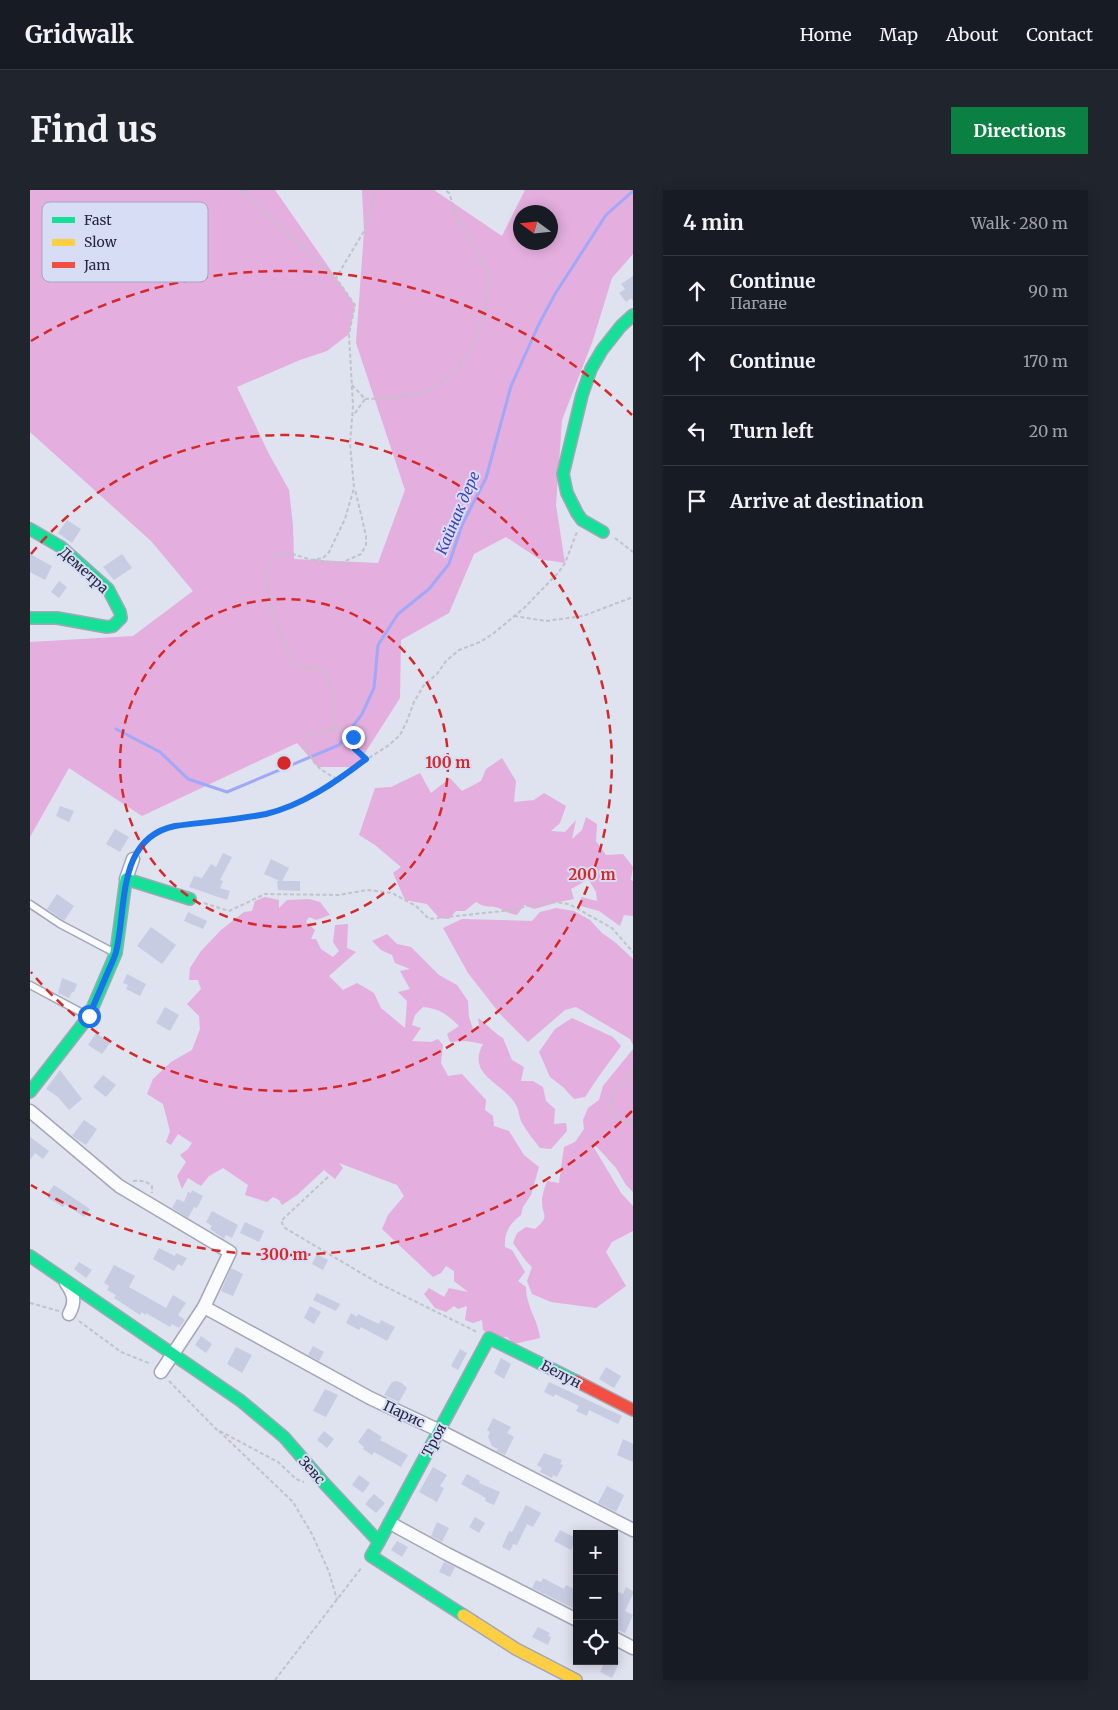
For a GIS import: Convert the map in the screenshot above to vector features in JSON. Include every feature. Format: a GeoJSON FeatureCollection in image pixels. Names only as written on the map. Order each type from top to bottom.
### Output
{"type":"FeatureCollection","features":[{"type":"Feature","properties":{"kind":"street"},"geometry":{"type":"LineString","coordinates":[[603,532],[582,520],[577,513],[567,493],[563,474],[582,395],[591,369],[602,350],[620,326],[633,314]]}},
{"type":"Feature","properties":{"kind":"street","name":"Деметра"},"geometry":{"type":"LineString","coordinates":[[30,529],[61,547],[108,589],[120,612],[121,618],[113,626],[108,627],[57,618],[30,618]]}},
{"type":"Feature","properties":{"kind":"street"},"geometry":{"type":"LineString","coordinates":[[30,1092],[89,1016],[116,953],[126,879],[133,859]]}},
{"type":"Feature","properties":{"kind":"street"},"geometry":{"type":"LineString","coordinates":[[126,879],[190,899]]}},
{"type":"Feature","properties":{"kind":"street"},"geometry":{"type":"LineString","coordinates":[[30,1112],[119,1186],[230,1252],[204,1307],[161,1372]]}},
{"type":"Feature","properties":{"kind":"street","name":"Зевс"},"geometry":{"type":"LineString","coordinates":[[30,1256],[241,1401],[284,1437],[379,1542]]}},
{"type":"Feature","properties":{"kind":"street"},"geometry":{"type":"LineString","coordinates":[[64,1281],[73,1292],[74,1305],[69,1314]]}},
{"type":"Feature","properties":{"kind":"street","name":"Парис"},"geometry":{"type":"LineString","coordinates":[[204,1307],[370,1398],[438,1430],[633,1530]]}},
{"type":"Feature","properties":{"kind":"street","name":"Белун"},"geometry":{"type":"LineString","coordinates":[[489,1338],[633,1410]]}},
{"type":"Feature","properties":{"kind":"street","name":"Троя"},"geometry":{"type":"LineString","coordinates":[[379,1542],[489,1338]]}},
{"type":"Feature","properties":{"kind":"street"},"geometry":{"type":"LineString","coordinates":[[390,1523],[573,1618]]}},
{"type":"Feature","properties":{"kind":"street"},"geometry":{"type":"LineString","coordinates":[[379,1542],[370,1556],[516,1649],[576,1680]]}},
{"type":"Feature","properties":{"kind":"street"},"geometry":{"type":"LineString","coordinates":[[618,1640],[633,1648]]}},
{"type":"Feature","properties":{"kind":"lane"},"geometry":{"type":"LineString","coordinates":[[30,904],[60,924],[116,953]]}},
{"type":"Feature","properties":{"kind":"lane"},"geometry":{"type":"LineString","coordinates":[[30,985],[89,1016]]}},
{"type":"Feature","properties":{"kind":"path"},"geometry":{"type":"LineString","coordinates":[[240,190],[336,278],[355,305],[349,334],[352,385],[350,444],[354,488],[366,536],[366,545],[361,554],[341,563],[312,560],[289,553],[274,556],[266,571],[274,619],[293,664],[308,669],[323,668],[334,693],[334,728]]}},
{"type":"Feature","properties":{"kind":"path"},"geometry":{"type":"LineString","coordinates":[[336,278],[364,231],[376,190]]}},
{"type":"Feature","properties":{"kind":"path"},"geometry":{"type":"LineString","coordinates":[[352,385],[365,399],[395,398],[431,390],[455,371],[472,347],[486,308],[489,272],[458,219],[449,193],[445,190]]}},
{"type":"Feature","properties":{"kind":"path"},"geometry":{"type":"LineString","coordinates":[[352,418],[365,399]]}},
{"type":"Feature","properties":{"kind":"path"},"geometry":{"type":"LineString","coordinates":[[312,560],[323,558],[329,552],[345,519],[354,488]]}},
{"type":"Feature","properties":{"kind":"path"},"geometry":{"type":"LineString","coordinates":[[133,859],[153,834],[162,828],[267,814],[306,799],[389,744],[400,735],[414,702],[424,686],[437,674],[446,661],[459,650],[480,642],[494,633],[558,573],[565,563],[582,520]]}},
{"type":"Feature","properties":{"kind":"path"},"geometry":{"type":"LineString","coordinates":[[603,532],[620,541],[633,552]]}},
{"type":"Feature","properties":{"kind":"path"},"geometry":{"type":"LineString","coordinates":[[514,616],[546,621],[583,616],[633,598]]}},
{"type":"Feature","properties":{"kind":"path"},"geometry":{"type":"LineString","coordinates":[[337,779],[319,769],[310,757],[305,743],[310,734],[334,728],[342,729],[357,742],[355,749],[366,759]]}},
{"type":"Feature","properties":{"kind":"path"},"geometry":{"type":"LineString","coordinates":[[190,899],[229,911],[265,894],[339,895],[367,890],[392,893],[416,906],[429,919],[512,910],[546,901],[569,904],[612,928],[633,952]]}},
{"type":"Feature","properties":{"kind":"path"},"geometry":{"type":"LineString","coordinates":[[633,1070],[615,1091],[610,1106],[619,1120],[633,1121]]}},
{"type":"Feature","properties":{"kind":"path"},"geometry":{"type":"LineString","coordinates":[[328,1177],[281,1221],[285,1228],[378,1283],[489,1338]]}},
{"type":"Feature","properties":{"kind":"path"},"geometry":{"type":"LineString","coordinates":[[30,1303],[69,1314],[121,1352],[150,1363],[161,1372],[216,1429],[294,1502],[312,1534],[329,1572],[337,1600]]}},
{"type":"Feature","properties":{"kind":"path"},"geometry":{"type":"LineString","coordinates":[[216,1429],[278,1462],[296,1479],[310,1485],[324,1483]]}},
{"type":"Feature","properties":{"kind":"path"},"geometry":{"type":"LineString","coordinates":[[275,1680],[370,1556]]}},
{"type":"Feature","properties":{"kind":"shaded area"},"geometry":{"type":"Polygon","coordinates":[[[30,190],[275,190],[355,305],[349,334],[327,351],[300,360],[237,387],[269,454],[289,490],[294,559],[378,563],[405,490],[356,343],[364,231],[362,190],[434,190],[502,236],[513,214],[513,250],[558,250],[558,205],[518,205],[525,190],[633,190],[633,254],[612,278],[593,340],[562,420],[556,505],[565,563],[539,559],[506,537],[474,554],[449,613],[401,640],[400,698],[356,767],[318,767],[297,743],[142,816],[69,768],[30,837],[30,642],[133,636],[193,591],[151,541],[30,432],[30,190]]]}},
{"type":"Feature","properties":{"kind":"shaded area"},"geometry":{"type":"Polygon","coordinates":[[[502,758],[516,781],[514,802],[534,800],[544,793],[566,806],[560,823],[551,831],[565,832],[576,820],[572,839],[582,830],[586,817],[597,824],[596,841],[606,855],[623,854],[633,867],[631,880],[633,881],[633,916],[624,915],[620,926],[599,911],[581,906],[581,897],[597,901],[596,892],[587,877],[582,883],[571,889],[574,899],[534,909],[524,905],[517,915],[476,902],[465,911],[456,911],[449,919],[439,918],[427,904],[405,900],[393,873],[401,867],[375,845],[359,835],[375,788],[391,787],[420,773],[431,793],[450,778],[462,791],[481,781],[486,769],[502,758]]]}},
{"type":"Feature","properties":{"kind":"shaded area"},"geometry":{"type":"Polygon","coordinates":[[[265,897],[279,900],[279,908],[287,900],[309,899],[320,902],[330,915],[316,920],[309,917],[306,922],[315,930],[311,939],[316,939],[321,949],[333,957],[339,951],[333,942],[335,925],[348,924],[347,948],[356,952],[329,976],[343,990],[357,983],[374,993],[381,1008],[405,1028],[407,1001],[398,992],[410,989],[400,971],[410,969],[395,963],[392,955],[381,950],[372,941],[387,934],[397,944],[411,947],[439,975],[457,985],[468,1001],[469,1017],[473,1029],[479,1025],[478,1018],[503,1038],[512,1060],[524,1067],[521,1081],[533,1081],[543,1087],[546,1101],[555,1109],[554,1124],[566,1123],[567,1131],[551,1149],[540,1148],[522,1123],[517,1107],[510,1097],[488,1078],[479,1064],[479,1055],[483,1044],[466,1041],[450,1042],[447,1034],[459,1026],[447,1015],[439,1011],[423,1007],[415,1015],[412,1025],[421,1028],[412,1041],[431,1042],[438,1039],[443,1045],[441,1063],[448,1076],[462,1074],[486,1100],[485,1110],[493,1116],[494,1126],[509,1131],[524,1155],[539,1167],[531,1195],[523,1207],[521,1215],[508,1229],[505,1237],[505,1247],[512,1250],[525,1272],[518,1281],[526,1287],[528,1301],[540,1338],[514,1344],[507,1337],[493,1337],[483,1330],[482,1320],[473,1323],[465,1320],[467,1306],[458,1309],[454,1306],[446,1312],[435,1308],[424,1294],[429,1288],[444,1297],[449,1288],[468,1292],[454,1281],[454,1271],[446,1266],[441,1273],[433,1277],[382,1229],[388,1215],[404,1196],[397,1185],[339,1163],[343,1168],[335,1179],[324,1170],[297,1195],[282,1205],[279,1200],[273,1197],[267,1202],[245,1195],[248,1185],[223,1168],[209,1176],[201,1186],[188,1178],[182,1189],[177,1176],[186,1162],[180,1155],[192,1143],[178,1134],[171,1145],[166,1142],[170,1131],[163,1104],[147,1094],[153,1079],[171,1062],[192,1050],[200,1029],[199,1016],[187,1004],[201,989],[198,980],[189,980],[190,968],[201,951],[221,930],[244,912],[252,911],[255,901],[265,897]]]}},
{"type":"Feature","properties":{"kind":"shaded area"},"geometry":{"type":"Polygon","coordinates":[[[556,908],[574,911],[590,920],[602,933],[633,959],[633,1045],[630,1039],[576,1007],[565,1010],[528,1042],[500,1014],[468,973],[443,928],[462,919],[532,921],[540,912],[556,908]]]}},
{"type":"Feature","properties":{"kind":"shaded area"},"geometry":{"type":"Polygon","coordinates":[[[572,1018],[613,1037],[621,1046],[585,1097],[574,1099],[550,1077],[539,1052],[555,1029],[572,1018]]]}},
{"type":"Feature","properties":{"kind":"shaded area"},"geometry":{"type":"Polygon","coordinates":[[[633,1049],[633,1192],[626,1185],[616,1168],[597,1147],[593,1146],[621,1193],[633,1206],[633,1231],[612,1242],[606,1252],[626,1286],[596,1308],[551,1302],[532,1294],[527,1281],[532,1267],[513,1243],[517,1233],[526,1227],[535,1229],[543,1221],[542,1201],[544,1191],[547,1181],[559,1183],[564,1147],[575,1142],[584,1129],[583,1120],[588,1108],[599,1100],[603,1086],[633,1049]]]}},
{"type":"Feature","properties":{"kind":"building"},"geometry":{"type":"Polygon","coordinates":[[[633,276],[633,301],[631,298],[626,302],[619,293],[625,289],[621,284],[633,276]]]}},
{"type":"Feature","properties":{"kind":"building"},"geometry":{"type":"Polygon","coordinates":[[[67,520],[81,529],[72,543],[58,533],[67,520]]]}},
{"type":"Feature","properties":{"kind":"building"},"geometry":{"type":"Polygon","coordinates":[[[30,554],[52,566],[45,580],[30,572],[30,554]]]}},
{"type":"Feature","properties":{"kind":"building"},"geometry":{"type":"Polygon","coordinates":[[[122,554],[132,568],[114,580],[103,567],[122,554]]]}},
{"type":"Feature","properties":{"kind":"building"},"geometry":{"type":"Polygon","coordinates":[[[59,581],[67,587],[59,598],[51,592],[59,581]]]}},
{"type":"Feature","properties":{"kind":"building"},"geometry":{"type":"Polygon","coordinates":[[[60,806],[74,811],[69,822],[56,816],[60,806]]]}},
{"type":"Feature","properties":{"kind":"building"},"geometry":{"type":"Polygon","coordinates":[[[115,829],[129,837],[120,852],[106,844],[115,829]]]}},
{"type":"Feature","properties":{"kind":"building"},"geometry":{"type":"Polygon","coordinates":[[[223,853],[232,857],[220,880],[223,881],[220,888],[230,891],[227,900],[189,887],[194,876],[202,878],[211,864],[216,867],[223,853]]]}},
{"type":"Feature","properties":{"kind":"building"},"geometry":{"type":"Polygon","coordinates":[[[271,859],[289,868],[282,881],[300,881],[300,891],[278,890],[277,881],[280,881],[264,874],[271,859]]]}},
{"type":"Feature","properties":{"kind":"building"},"geometry":{"type":"Polygon","coordinates":[[[57,894],[74,906],[64,921],[47,909],[57,894]]]}},
{"type":"Feature","properties":{"kind":"building"},"geometry":{"type":"Polygon","coordinates":[[[188,912],[207,921],[203,929],[184,921],[188,912]]]}},
{"type":"Feature","properties":{"kind":"building"},"geometry":{"type":"Polygon","coordinates":[[[151,927],[176,945],[162,964],[137,946],[151,927]]]}},
{"type":"Feature","properties":{"kind":"building"},"geometry":{"type":"Polygon","coordinates":[[[127,974],[146,984],[140,996],[126,989],[128,985],[123,983],[127,974]]]}},
{"type":"Feature","properties":{"kind":"building"},"geometry":{"type":"Polygon","coordinates":[[[62,978],[77,984],[69,998],[58,993],[62,978]]]}},
{"type":"Feature","properties":{"kind":"building"},"geometry":{"type":"Polygon","coordinates":[[[165,1007],[179,1015],[170,1031],[156,1023],[165,1007]]]}},
{"type":"Feature","properties":{"kind":"building"},"geometry":{"type":"Polygon","coordinates":[[[96,1033],[110,1043],[102,1054],[88,1045],[96,1033]]]}},
{"type":"Feature","properties":{"kind":"building"},"geometry":{"type":"Polygon","coordinates":[[[60,1070],[82,1099],[69,1110],[58,1097],[46,1089],[60,1070]]]}},
{"type":"Feature","properties":{"kind":"building"},"geometry":{"type":"Polygon","coordinates":[[[103,1075],[116,1085],[106,1097],[93,1087],[103,1075]]]}},
{"type":"Feature","properties":{"kind":"building"},"geometry":{"type":"Polygon","coordinates":[[[84,1120],[97,1129],[86,1145],[72,1136],[84,1120]]]}},
{"type":"Feature","properties":{"kind":"building"},"geometry":{"type":"Polygon","coordinates":[[[30,1137],[49,1151],[43,1159],[35,1153],[30,1160],[30,1137]]]}},
{"type":"Feature","properties":{"kind":"building"},"geometry":{"type":"Polygon","coordinates":[[[54,1185],[90,1209],[84,1217],[65,1204],[63,1207],[48,1198],[48,1193],[54,1185]]]}},
{"type":"Feature","properties":{"kind":"building"},"geometry":{"type":"Polygon","coordinates":[[[192,1190],[203,1196],[197,1208],[194,1207],[188,1218],[172,1208],[177,1199],[184,1202],[188,1192],[191,1193],[192,1190]]]}},
{"type":"Feature","properties":{"kind":"building"},"geometry":{"type":"Polygon","coordinates":[[[212,1211],[238,1225],[232,1238],[226,1235],[224,1239],[210,1229],[212,1226],[206,1222],[212,1211]]]}},
{"type":"Feature","properties":{"kind":"building"},"geometry":{"type":"Polygon","coordinates":[[[245,1222],[264,1231],[259,1242],[240,1233],[245,1222]]]}},
{"type":"Feature","properties":{"kind":"building"},"geometry":{"type":"Polygon","coordinates":[[[159,1248],[175,1256],[176,1253],[187,1258],[182,1266],[178,1264],[174,1271],[153,1259],[159,1248]]]}},
{"type":"Feature","properties":{"kind":"building"},"geometry":{"type":"Polygon","coordinates":[[[317,1254],[328,1260],[323,1270],[312,1264],[317,1254]]]}},
{"type":"Feature","properties":{"kind":"building"},"geometry":{"type":"Polygon","coordinates":[[[79,1262],[92,1270],[86,1278],[74,1269],[79,1262]]]}},
{"type":"Feature","properties":{"kind":"building"},"geometry":{"type":"Polygon","coordinates":[[[114,1265],[135,1276],[129,1287],[166,1308],[173,1295],[186,1303],[178,1315],[185,1320],[179,1328],[172,1324],[170,1327],[146,1313],[145,1315],[142,1312],[140,1315],[114,1298],[116,1295],[107,1290],[109,1286],[104,1283],[114,1265]]]}},
{"type":"Feature","properties":{"kind":"building"},"geometry":{"type":"Polygon","coordinates":[[[231,1268],[243,1274],[233,1296],[221,1291],[231,1268]]]}},
{"type":"Feature","properties":{"kind":"building"},"geometry":{"type":"Polygon","coordinates":[[[317,1293],[340,1304],[336,1311],[313,1300],[317,1293]]]}},
{"type":"Feature","properties":{"kind":"building"},"geometry":{"type":"Polygon","coordinates":[[[310,1306],[321,1312],[314,1324],[304,1318],[310,1306]]]}},
{"type":"Feature","properties":{"kind":"building"},"geometry":{"type":"Polygon","coordinates":[[[351,1313],[357,1317],[358,1314],[379,1324],[381,1320],[395,1327],[387,1341],[361,1327],[359,1330],[346,1323],[351,1313]]]}},
{"type":"Feature","properties":{"kind":"building"},"geometry":{"type":"Polygon","coordinates":[[[201,1336],[212,1344],[206,1353],[195,1345],[201,1336]]]}},
{"type":"Feature","properties":{"kind":"building"},"geometry":{"type":"Polygon","coordinates":[[[313,1346],[324,1352],[319,1361],[308,1355],[313,1346]]]}},
{"type":"Feature","properties":{"kind":"building"},"geometry":{"type":"Polygon","coordinates":[[[236,1347],[252,1355],[242,1373],[227,1364],[236,1347]]]}},
{"type":"Feature","properties":{"kind":"building"},"geometry":{"type":"Polygon","coordinates":[[[460,1349],[467,1353],[458,1370],[451,1366],[460,1349]]]}},
{"type":"Feature","properties":{"kind":"building"},"geometry":{"type":"Polygon","coordinates":[[[501,1358],[511,1364],[504,1379],[494,1373],[501,1358]]]}},
{"type":"Feature","properties":{"kind":"building"},"geometry":{"type":"Polygon","coordinates":[[[606,1367],[621,1376],[614,1388],[599,1379],[606,1367]]]}},
{"type":"Feature","properties":{"kind":"building"},"geometry":{"type":"Polygon","coordinates":[[[392,1382],[402,1383],[407,1388],[399,1402],[384,1395],[392,1382]]]}},
{"type":"Feature","properties":{"kind":"building"},"geometry":{"type":"Polygon","coordinates":[[[549,1382],[622,1416],[618,1424],[589,1410],[587,1416],[576,1411],[579,1406],[555,1394],[554,1397],[544,1392],[549,1382]]]}},
{"type":"Feature","properties":{"kind":"building"},"geometry":{"type":"Polygon","coordinates":[[[325,1389],[338,1395],[326,1417],[313,1411],[325,1389]]]}},
{"type":"Feature","properties":{"kind":"building"},"geometry":{"type":"Polygon","coordinates":[[[493,1418],[511,1427],[507,1433],[514,1437],[505,1455],[496,1451],[498,1449],[492,1446],[488,1437],[490,1432],[487,1430],[493,1418]]]}},
{"type":"Feature","properties":{"kind":"building"},"geometry":{"type":"Polygon","coordinates":[[[368,1428],[382,1437],[380,1440],[408,1455],[401,1467],[374,1452],[372,1455],[363,1449],[364,1447],[358,1442],[368,1428]]]}},
{"type":"Feature","properties":{"kind":"building"},"geometry":{"type":"Polygon","coordinates":[[[324,1431],[334,1439],[327,1448],[317,1440],[324,1431]]]}},
{"type":"Feature","properties":{"kind":"building"},"geometry":{"type":"Polygon","coordinates":[[[623,1439],[633,1444],[633,1462],[617,1455],[623,1439]]]}},
{"type":"Feature","properties":{"kind":"building"},"geometry":{"type":"Polygon","coordinates":[[[544,1453],[562,1460],[560,1464],[563,1465],[557,1477],[553,1475],[552,1478],[540,1472],[542,1468],[537,1465],[544,1453]]]}},
{"type":"Feature","properties":{"kind":"building"},"geometry":{"type":"Polygon","coordinates":[[[433,1467],[447,1475],[440,1486],[444,1488],[437,1502],[419,1492],[433,1467]]]}},
{"type":"Feature","properties":{"kind":"building"},"geometry":{"type":"Polygon","coordinates":[[[467,1474],[480,1481],[479,1483],[500,1492],[494,1505],[485,1501],[486,1498],[461,1484],[467,1474]]]}},
{"type":"Feature","properties":{"kind":"building"},"geometry":{"type":"Polygon","coordinates":[[[359,1475],[370,1483],[363,1493],[352,1485],[359,1475]]]}},
{"type":"Feature","properties":{"kind":"building"},"geometry":{"type":"Polygon","coordinates":[[[607,1486],[624,1495],[616,1512],[598,1503],[607,1486]]]}},
{"type":"Feature","properties":{"kind":"building"},"geometry":{"type":"Polygon","coordinates":[[[374,1494],[385,1503],[376,1513],[365,1504],[374,1494]]]}},
{"type":"Feature","properties":{"kind":"building"},"geometry":{"type":"Polygon","coordinates":[[[526,1505],[541,1513],[533,1527],[527,1524],[517,1545],[513,1544],[510,1551],[502,1547],[509,1531],[512,1532],[526,1505]]]}},
{"type":"Feature","properties":{"kind":"building"},"geometry":{"type":"Polygon","coordinates":[[[475,1517],[485,1523],[479,1533],[469,1527],[475,1517]]]}},
{"type":"Feature","properties":{"kind":"building"},"geometry":{"type":"Polygon","coordinates":[[[437,1522],[449,1528],[442,1542],[431,1536],[437,1522]]]}},
{"type":"Feature","properties":{"kind":"building"},"geometry":{"type":"Polygon","coordinates":[[[560,1530],[573,1536],[571,1550],[554,1541],[560,1530]]]}},
{"type":"Feature","properties":{"kind":"building"},"geometry":{"type":"Polygon","coordinates":[[[397,1541],[408,1547],[402,1557],[391,1550],[397,1541]]]}},
{"type":"Feature","properties":{"kind":"building"},"geometry":{"type":"Polygon","coordinates":[[[444,1562],[455,1567],[450,1577],[439,1572],[444,1562]]]}},
{"type":"Feature","properties":{"kind":"building"},"geometry":{"type":"Polygon","coordinates":[[[543,1578],[564,1589],[566,1585],[573,1589],[573,1608],[532,1588],[536,1580],[541,1582],[543,1578]]]}},
{"type":"Feature","properties":{"kind":"building"},"geometry":{"type":"Polygon","coordinates":[[[626,1587],[633,1591],[625,1611],[633,1615],[625,1633],[618,1630],[618,1592],[623,1594],[626,1587]]]}},
{"type":"Feature","properties":{"kind":"building"},"geometry":{"type":"Polygon","coordinates":[[[538,1627],[550,1633],[548,1636],[551,1637],[548,1645],[532,1637],[538,1627]]]}},
{"type":"Feature","properties":{"kind":"building"},"geometry":{"type":"Polygon","coordinates":[[[618,1661],[620,1661],[612,1678],[600,1672],[603,1665],[618,1665],[618,1661]]]}},
{"type":"Feature","properties":{"kind":"waterway","name":"Кайнак дере"},"geometry":{"type":"LineString","coordinates":[[116,729],[160,752],[188,779],[227,792],[339,745],[362,714],[374,688],[378,645],[398,614],[429,589],[449,564],[462,525],[486,478],[511,386],[539,324],[555,294],[606,215],[633,191]]}},
{"type":"Feature","properties":{"kind":"traffic: fast"},"geometry":{"type":"LineString","coordinates":[[603,532],[582,520],[577,513],[567,493],[563,474],[582,395],[591,369],[602,350],[621,326],[633,315]]}},
{"type":"Feature","properties":{"kind":"traffic: fast"},"geometry":{"type":"LineString","coordinates":[[30,529],[61,547],[108,589],[120,612],[121,618],[113,626],[107,627],[57,618],[30,618]]}},
{"type":"Feature","properties":{"kind":"traffic: fast"},"geometry":{"type":"LineString","coordinates":[[30,1092],[89,1016],[116,953],[126,879],[190,899]]}},
{"type":"Feature","properties":{"kind":"traffic: fast"},"geometry":{"type":"LineString","coordinates":[[30,1256],[241,1401],[284,1437],[379,1542],[371,1556],[463,1615]]}},
{"type":"Feature","properties":{"kind":"traffic: fast"},"geometry":{"type":"LineString","coordinates":[[379,1542],[489,1338],[576,1381]]}},
{"type":"Feature","properties":{"kind":"traffic: slow"},"geometry":{"type":"LineString","coordinates":[[463,1615],[516,1649],[576,1680]]}},
{"type":"Feature","properties":{"kind":"traffic: jam"},"geometry":{"type":"LineString","coordinates":[[576,1381],[633,1410]]}},
{"type":"Feature","properties":{"kind":"route"},"geometry":{"type":"LineString","coordinates":[[89,1016],[116,953],[126,879],[129,870],[136,854],[153,834],[162,828],[267,814],[306,799],[366,759],[355,749],[357,742],[353,737]]}}]}
